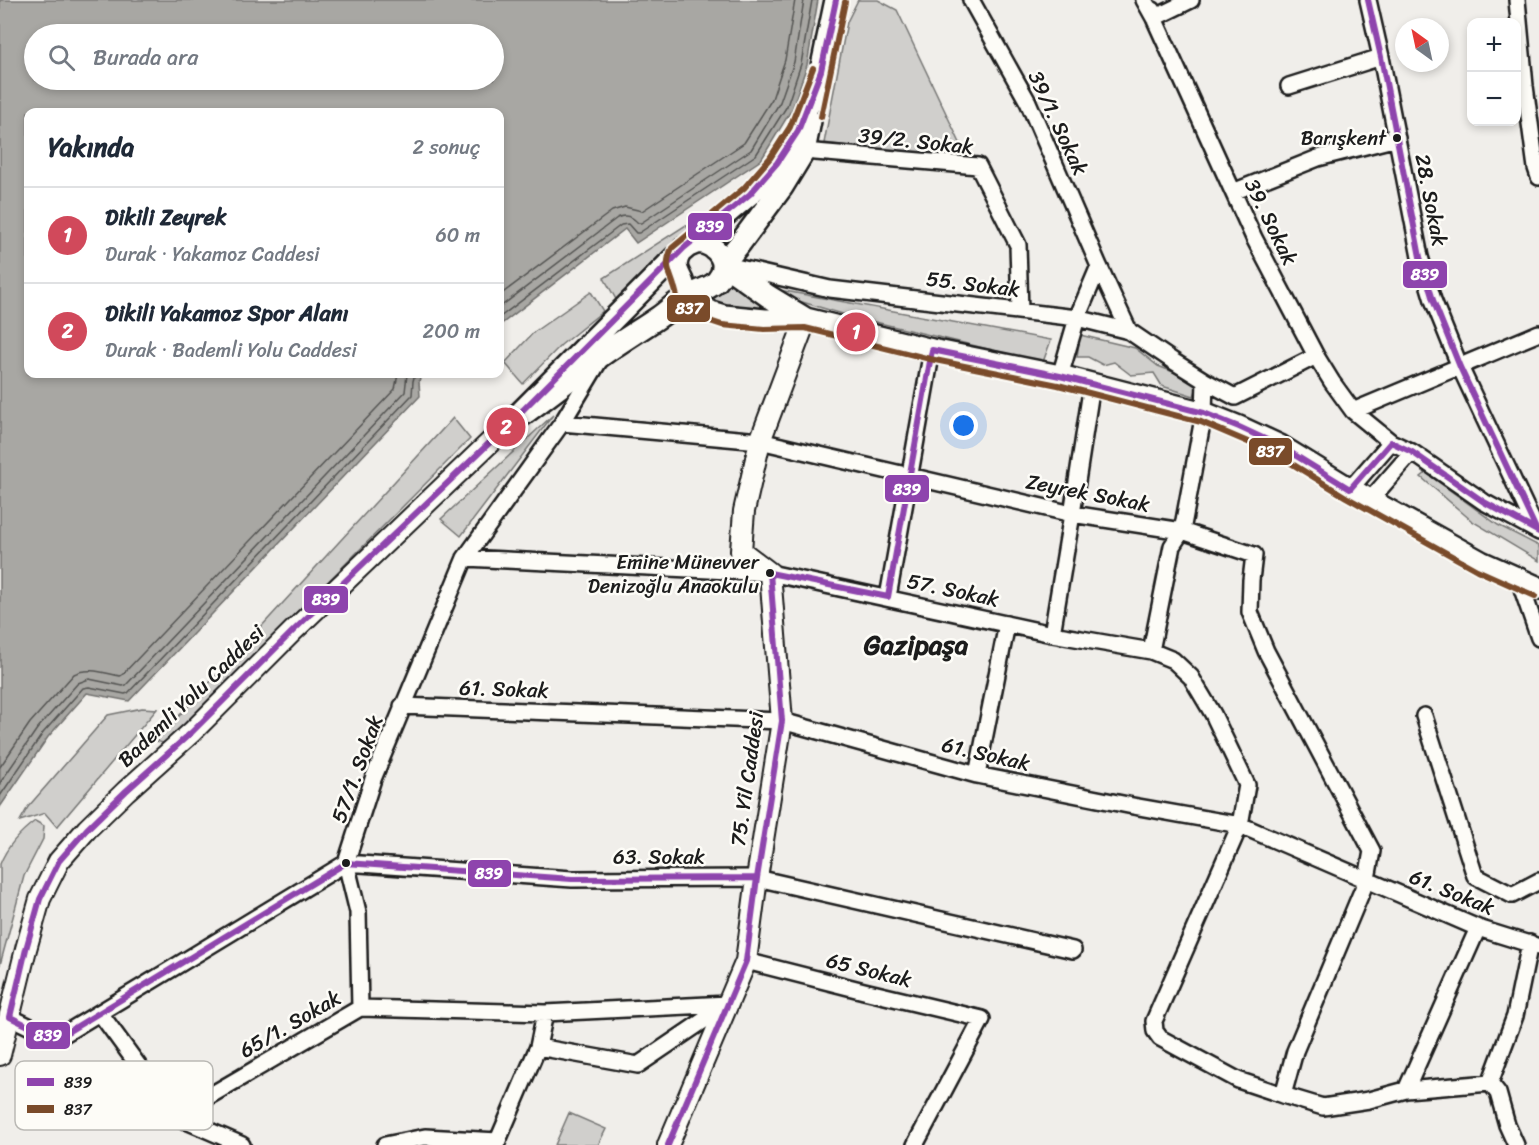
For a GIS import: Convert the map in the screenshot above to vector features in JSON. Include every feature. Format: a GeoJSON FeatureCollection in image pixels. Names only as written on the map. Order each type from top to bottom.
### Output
{"type":"FeatureCollection","features":[{"type":"Feature","properties":{"kind":"main road"},"geometry":{"type":"LineString","coordinates":[[506,427],[602,355],[661,315],[691,289],[712,285],[717,281],[723,264],[782,187],[804,151],[836,0]]}},
{"type":"Feature","properties":{"kind":"main road"},"geometry":{"type":"LineString","coordinates":[[506,427],[684,248],[750,194],[777,163],[798,131],[821,71]]}},
{"type":"Feature","properties":{"kind":"main road"},"geometry":{"type":"LineString","coordinates":[[806,320],[723,264],[717,250],[705,243],[698,242],[684,248],[677,258],[677,271],[691,289],[711,312],[724,316],[765,320],[806,320],[932,350],[1060,376],[1204,413],[1280,446],[1350,489],[1481,562],[1539,588]]}},
{"type":"Feature","properties":{"kind":"street","name":"39/1. Sokak"},"geometry":{"type":"LineString","coordinates":[[972,0],[1028,102],[1099,266],[1130,331]]}},
{"type":"Feature","properties":{"kind":"street","name":"39. Sokak"},"geometry":{"type":"LineString","coordinates":[[1144,0],[1254,238],[1316,356],[1353,411],[1391,442],[1412,452],[1484,502],[1538,532]]}},
{"type":"Feature","properties":{"kind":"street"},"geometry":{"type":"LineString","coordinates":[[1151,0],[1154,18],[1191,0]]}},
{"type":"Feature","properties":{"kind":"street","name":"28. Sokak"},"geometry":{"type":"LineString","coordinates":[[1368,0],[1420,257],[1433,300],[1460,367],[1538,532]]}},
{"type":"Feature","properties":{"kind":"street"},"geometry":{"type":"LineString","coordinates":[[1517,0],[1525,87],[1539,177]]}},
{"type":"Feature","properties":{"kind":"street"},"geometry":{"type":"LineString","coordinates":[[1289,86],[1381,57]]}},
{"type":"Feature","properties":{"kind":"street"},"geometry":{"type":"LineString","coordinates":[[1233,192],[1318,158],[1397,138]]}},
{"type":"Feature","properties":{"kind":"street","name":"39/2. Sokak"},"geometry":{"type":"LineString","coordinates":[[804,151],[978,166],[1018,245],[1020,311]]}},
{"type":"Feature","properties":{"kind":"street","name":"55. Sokak"},"geometry":{"type":"LineString","coordinates":[[723,264],[830,289],[1077,318],[1130,331],[1173,361],[1235,397],[1316,356]]}},
{"type":"Feature","properties":{"kind":"street"},"geometry":{"type":"LineString","coordinates":[[1060,376],[1077,318],[1099,266]]}},
{"type":"Feature","properties":{"kind":"street"},"geometry":{"type":"LineString","coordinates":[[770,573],[741,551],[744,511],[760,441],[806,320]]}},
{"type":"Feature","properties":{"kind":"street"},"geometry":{"type":"LineString","coordinates":[[1353,411],[1539,333]]}},
{"type":"Feature","properties":{"kind":"street"},"geometry":{"type":"LineString","coordinates":[[888,597],[932,350]]}},
{"type":"Feature","properties":{"kind":"street","name":"57/1. Sokak"},"geometry":{"type":"LineString","coordinates":[[346,863],[373,779],[465,558],[562,423],[602,355]]}},
{"type":"Feature","properties":{"kind":"street"},"geometry":{"type":"LineString","coordinates":[[1150,651],[1172,546],[1182,531],[1204,413],[1205,381]]}},
{"type":"Feature","properties":{"kind":"street"},"geometry":{"type":"LineString","coordinates":[[1052,634],[1092,384]]}},
{"type":"Feature","properties":{"kind":"street","name":"Zeyrek Sokak"},"geometry":{"type":"LineString","coordinates":[[562,423],[760,441],[1072,514],[1182,531],[1254,555],[1250,612],[1266,651],[1372,851],[1367,879]]}},
{"type":"Feature","properties":{"kind":"street","name":"Bademli Yolu Caddesi"},"geometry":{"type":"LineString","coordinates":[[0,1055],[40,899],[59,861],[87,829],[126,791],[192,732],[293,631],[506,427]]}},
{"type":"Feature","properties":{"kind":"street"},"geometry":{"type":"LineString","coordinates":[[1350,489],[1391,442]]}},
{"type":"Feature","properties":{"kind":"street"},"geometry":{"type":"LineString","coordinates":[[1370,500],[1412,452]]}},
{"type":"Feature","properties":{"kind":"street","name":"57. Sokak"},"geometry":{"type":"LineString","coordinates":[[465,558],[770,573],[1052,634],[1150,651],[1173,660],[1191,677],[1213,714],[1247,785],[1240,825],[1154,1021],[1155,1031],[1160,1038],[1238,1080],[1284,1095]]}},
{"type":"Feature","properties":{"kind":"street","name":"75. Yil Caddesi"},"geometry":{"type":"LineString","coordinates":[[668,1145],[746,962],[756,878],[782,721],[770,573]]}},
{"type":"Feature","properties":{"kind":"street"},"geometry":{"type":"LineString","coordinates":[[1519,580],[1539,638]]}},
{"type":"Feature","properties":{"kind":"street"},"geometry":{"type":"LineString","coordinates":[[977,775],[1007,624]]}},
{"type":"Feature","properties":{"kind":"street","name":"61. Sokak"},"geometry":{"type":"LineString","coordinates":[[402,706],[782,721],[977,775],[1240,825],[1478,928],[1535,945]]}},
{"type":"Feature","properties":{"kind":"street"},"geometry":{"type":"LineString","coordinates":[[1424,716],[1475,876],[1512,895],[1539,881]]}},
{"type":"Feature","properties":{"kind":"street"},"geometry":{"type":"LineString","coordinates":[[10,1017],[49,1036],[61,1036],[346,863],[358,912],[360,1008]]}},
{"type":"Feature","properties":{"kind":"street","name":"63. Sokak"},"geometry":{"type":"LineString","coordinates":[[346,863],[572,879],[756,878],[1073,950]]}},
{"type":"Feature","properties":{"kind":"street"},"geometry":{"type":"LineString","coordinates":[[1367,879],[1295,1051],[1284,1095],[1323,1107],[1370,1100],[1406,1090],[1490,1083]]}},
{"type":"Feature","properties":{"kind":"street"},"geometry":{"type":"LineString","coordinates":[[1406,1090],[1478,928]]}},
{"type":"Feature","properties":{"kind":"street"},"geometry":{"type":"LineString","coordinates":[[1490,1083],[1515,1016],[1535,945]]}},
{"type":"Feature","properties":{"kind":"street","name":"65 Sokak"},"geometry":{"type":"LineString","coordinates":[[746,962],[982,1019],[915,1145]]}},
{"type":"Feature","properties":{"kind":"street"},"geometry":{"type":"LineString","coordinates":[[538,1047],[638,1065],[728,1004]]}},
{"type":"Feature","properties":{"kind":"street","name":"65/1. Sokak"},"geometry":{"type":"LineString","coordinates":[[213,1094],[360,1008],[545,1013],[728,1004]]}},
{"type":"Feature","properties":{"kind":"street"},"geometry":{"type":"LineString","coordinates":[[100,1012],[135,1061]]}},
{"type":"Feature","properties":{"kind":"street"},"geometry":{"type":"LineString","coordinates":[[385,1145],[424,1137],[497,1143],[538,1047],[545,1013]]}},
{"type":"Feature","properties":{"kind":"street"},"geometry":{"type":"LineString","coordinates":[[1490,1083],[1498,1093],[1507,1125],[1516,1145]]}},
{"type":"Feature","properties":{"kind":"street"},"geometry":{"type":"LineString","coordinates":[[207,1130],[242,1145]]}},
{"type":"Feature","properties":{"kind":"shaded area"},"geometry":{"type":"Polygon","coordinates":[[[858,0],[878,0],[897,10],[961,145],[965,161],[824,143],[847,22],[858,0]]]}},
{"type":"Feature","properties":{"kind":"shaded area"},"geometry":{"type":"Polygon","coordinates":[[[686,225],[692,234],[617,301],[604,278],[686,225]]]}},
{"type":"Feature","properties":{"kind":"shaded area"},"geometry":{"type":"Polygon","coordinates":[[[728,276],[783,313],[717,306],[707,294],[728,276]]]}},
{"type":"Feature","properties":{"kind":"shaded area"},"geometry":{"type":"Polygon","coordinates":[[[774,289],[1051,340],[1043,362],[846,315],[772,293],[774,289]]]}},
{"type":"Feature","properties":{"kind":"shaded area"},"geometry":{"type":"Polygon","coordinates":[[[591,292],[603,311],[561,345],[523,384],[505,363],[534,332],[591,292]]]}},
{"type":"Feature","properties":{"kind":"shaded area"},"geometry":{"type":"Polygon","coordinates":[[[1080,335],[1135,348],[1158,366],[1199,382],[1194,396],[1162,386],[1154,373],[1131,375],[1114,362],[1103,365],[1088,357],[1077,357],[1080,335]]]}},
{"type":"Feature","properties":{"kind":"shaded area"},"geometry":{"type":"Polygon","coordinates":[[[553,415],[461,536],[441,519],[553,415]]]}},
{"type":"Feature","properties":{"kind":"shaded area"},"geometry":{"type":"Polygon","coordinates":[[[453,418],[470,439],[166,744],[156,741],[453,418]]]}},
{"type":"Feature","properties":{"kind":"shaded area"},"geometry":{"type":"Polygon","coordinates":[[[1426,473],[1498,525],[1539,546],[1539,561],[1472,521],[1421,477],[1426,473]]]}},
{"type":"Feature","properties":{"kind":"shaded area"},"geometry":{"type":"Polygon","coordinates":[[[142,708],[157,709],[57,827],[45,813],[20,821],[28,807],[108,715],[142,708]]]}},
{"type":"Feature","properties":{"kind":"shaded area"},"geometry":{"type":"Polygon","coordinates":[[[35,821],[44,826],[43,839],[24,876],[0,965],[0,864],[14,840],[35,821]]]}},
{"type":"Feature","properties":{"kind":"shaded area"},"geometry":{"type":"Polygon","coordinates":[[[569,1113],[606,1129],[598,1145],[555,1145],[569,1113]]]}},
{"type":"Feature","properties":{"kind":"water"},"geometry":{"type":"Polygon","coordinates":[[[0,0],[818,0],[807,65],[792,109],[761,160],[636,243],[625,229],[504,322],[504,108],[24,108],[24,378],[420,378],[420,396],[129,701],[87,693],[48,737],[0,807],[0,0]]]}},
{"type":"Feature","properties":{"kind":"transit line","name":"839"},"geometry":{"type":"LineString","coordinates":[[757,878],[572,879],[346,863],[61,1036],[49,1036],[10,1017],[40,899],[59,861],[87,829],[192,732],[293,631],[506,427],[684,248],[750,194],[777,163],[798,131],[821,71],[836,0]]}},
{"type":"Feature","properties":{"kind":"transit line","name":"839"},"geometry":{"type":"LineString","coordinates":[[1368,0],[1420,257],[1433,300],[1460,367],[1537,531]]}},
{"type":"Feature","properties":{"kind":"transit line","name":"837"},"geometry":{"type":"LineString","coordinates":[[821,117],[845,2]]}},
{"type":"Feature","properties":{"kind":"transit line","name":"837"},"geometry":{"type":"LineString","coordinates":[[813,68],[790,127],[770,158],[744,188],[672,248],[668,267],[681,304],[707,320],[722,325],[764,329],[805,328],[930,359],[1058,385],[1201,422],[1276,454],[1346,497],[1477,570],[1535,596]]}},
{"type":"Feature","properties":{"kind":"transit line","name":"839"},"geometry":{"type":"LineString","coordinates":[[668,1145],[746,961],[782,721],[770,573],[888,597],[932,350],[1060,376],[1204,413],[1280,446],[1350,489],[1391,442],[1412,452],[1484,502],[1539,532]]}},
{"type":"Feature","properties":{"kind":"place","name":"Barışkent"},"geometry":{"type":"Point","coordinates":[1397,138]}},
{"type":"Feature","properties":{"kind":"place","name":"Dikili Zeyrek"},"geometry":{"type":"Point","coordinates":[856,332]}},
{"type":"Feature","properties":{"kind":"place","name":"Dikili Yakamoz Spor Alanı"},"geometry":{"type":"Point","coordinates":[506,427]}},
{"type":"Feature","properties":{"kind":"place","name":"Emine Münevver Denizoğlu Anaokulu"},"geometry":{"type":"Point","coordinates":[770,573]}},
{"type":"Feature","properties":{"kind":"district","name":"Gazipaşa"},"geometry":{"type":"Point","coordinates":[916,645]}}]}
